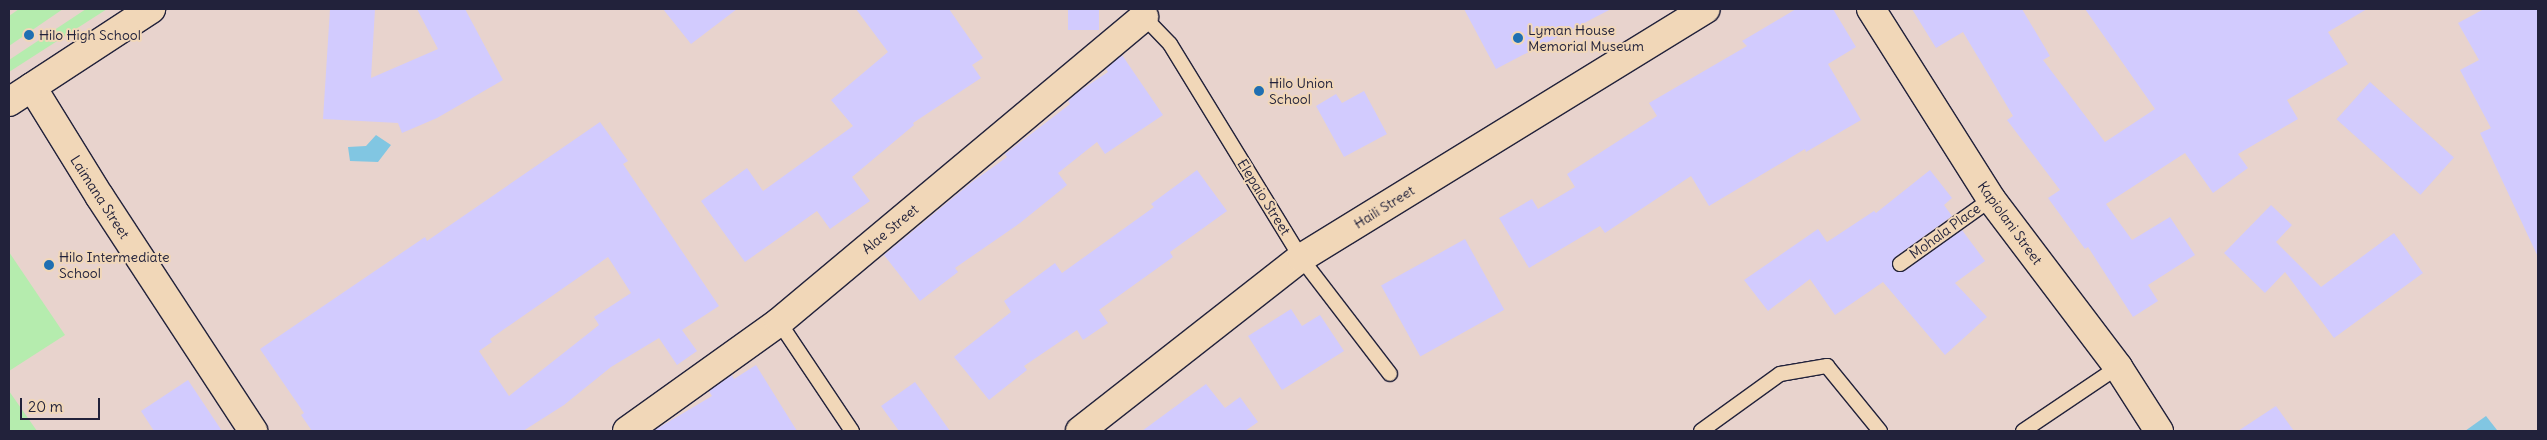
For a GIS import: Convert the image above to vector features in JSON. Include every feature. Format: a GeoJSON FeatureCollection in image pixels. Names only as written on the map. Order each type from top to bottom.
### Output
{"type":"FeatureCollection","features":[{"type":"Feature","properties":{"kind":"street"},"geometry":{"type":"LineString","coordinates":[[9,102],[152,9]]}},
{"type":"Feature","properties":{"kind":"street","name":"Haili Street"},"geometry":{"type":"LineString","coordinates":[[1080,431],[1301,258],[1705,9]]}},
{"type":"Feature","properties":{"kind":"street","name":"Kapiolani Street"},"geometry":{"type":"LineString","coordinates":[[1871,9],[1991,199],[2118,367],[2159,431]]}},
{"type":"Feature","properties":{"kind":"street","name":"Alae Street"},"geometry":{"type":"LineString","coordinates":[[627,431],[779,322],[1144,17]]}},
{"type":"Feature","properties":{"kind":"street","name":"Laimana Street"},"geometry":{"type":"LineString","coordinates":[[32,87],[100,198],[253,431]]}},
{"type":"Feature","properties":{"kind":"lane","name":"Elepaio Street"},"geometry":{"type":"LineString","coordinates":[[1144,17],[1170,44],[1301,258],[1390,374]]}},
{"type":"Feature","properties":{"kind":"lane","name":"Mohala Place"},"geometry":{"type":"LineString","coordinates":[[1900,264],[1991,199]]}},
{"type":"Feature","properties":{"kind":"lane"},"geometry":{"type":"LineString","coordinates":[[779,322],[852,431]]}},
{"type":"Feature","properties":{"kind":"lane"},"geometry":{"type":"LineString","coordinates":[[1701,431],[1780,374],[1827,366],[1880,431]]}},
{"type":"Feature","properties":{"kind":"lane"},"geometry":{"type":"LineString","coordinates":[[2023,431],[2118,367]]}},
{"type":"Feature","properties":{"kind":"green space"},"geometry":{"type":"Polygon","coordinates":[[[19,9],[63,9],[9,46],[9,16],[19,9]]]}},
{"type":"Feature","properties":{"kind":"green space"},"geometry":{"type":"Polygon","coordinates":[[[86,9],[107,9],[9,72],[9,60],[86,9]]]}},
{"type":"Feature","properties":{"kind":"green space"},"geometry":{"type":"Polygon","coordinates":[[[9,252],[65,335],[9,371],[9,252]]]}},
{"type":"Feature","properties":{"kind":"green space"},"geometry":{"type":"Polygon","coordinates":[[[9,391],[37,431],[9,431],[9,391]]]}},
{"type":"Feature","properties":{"kind":"water"},"geometry":{"type":"Polygon","coordinates":[[[376,135],[391,145],[378,162],[350,161],[348,147],[366,146],[376,135]]]}},
{"type":"Feature","properties":{"kind":"water"},"geometry":{"type":"Polygon","coordinates":[[[2486,416],[2497,430],[2465,431],[2486,416]]]}},
{"type":"Feature","properties":{"kind":"building"},"geometry":{"type":"Polygon","coordinates":[[[330,9],[375,9],[371,78],[438,49],[417,9],[465,9],[503,80],[437,118],[402,133],[398,123],[323,119],[330,9]]]}},
{"type":"Feature","properties":{"kind":"building"},"geometry":{"type":"Polygon","coordinates":[[[663,9],[737,9],[691,44],[663,9]]]}},
{"type":"Feature","properties":{"kind":"building"},"geometry":{"type":"Polygon","coordinates":[[[856,9],[949,9],[983,58],[972,65],[981,78],[913,123],[914,125],[852,177],[870,201],[830,229],[817,211],[745,262],[701,201],[747,168],[763,191],[853,126],[831,100],[888,52],[856,9]]]}},
{"type":"Feature","properties":{"kind":"building"},"geometry":{"type":"Polygon","coordinates":[[[1068,9],[1099,9],[1099,30],[1068,30],[1068,9]]]}},
{"type":"Feature","properties":{"kind":"building","name":"Lyman House Memorial Museum"},"geometry":{"type":"Polygon","coordinates":[[[1464,9],[1611,9],[1496,69],[1464,9]]]}},
{"type":"Feature","properties":{"kind":"building"},"geometry":{"type":"Polygon","coordinates":[[[1796,9],[1833,9],[1856,47],[1828,64],[1861,120],[1806,152],[1805,149],[1709,206],[1691,176],[1605,233],[1600,226],[1529,268],[1499,218],[1532,199],[1538,209],[1575,187],[1567,174],[1657,116],[1649,103],[1747,46],[1742,41],[1796,9]]]}},
{"type":"Feature","properties":{"kind":"building"},"geometry":{"type":"Polygon","coordinates":[[[1912,9],[2022,9],[2050,56],[2043,60],[2105,142],[2155,109],[2085,9],[2367,9],[2328,32],[2348,64],[2287,100],[2298,119],[2238,154],[2248,168],[2213,193],[2185,153],[2106,204],[2132,240],[2170,217],[2195,255],[2148,285],[2158,301],[2133,317],[2088,247],[2085,249],[2048,198],[2060,190],[2007,120],[2013,116],[1963,32],[1936,48],[1912,9]]]}},
{"type":"Feature","properties":{"kind":"building"},"geometry":{"type":"Polygon","coordinates":[[[2484,9],[2538,9],[2538,257],[2480,133],[2491,128],[2460,70],[2479,60],[2458,23],[2484,9]]]}},
{"type":"Feature","properties":{"kind":"building"},"geometry":{"type":"Polygon","coordinates":[[[1122,55],[1163,115],[1105,154],[1097,142],[1058,173],[1067,185],[1020,223],[955,268],[958,272],[920,301],[884,255],[972,182],[1007,157],[1005,154],[1070,104],[1068,101],[1078,92],[1108,72],[1106,69],[1122,55]]]}},
{"type":"Feature","properties":{"kind":"building"},"geometry":{"type":"Polygon","coordinates":[[[2370,82],[2454,158],[2421,195],[2337,119],[2370,82]]]}},
{"type":"Feature","properties":{"kind":"building"},"geometry":{"type":"Polygon","coordinates":[[[1364,91],[1387,134],[1344,157],[1316,106],[1336,94],[1342,103],[1364,91]]]}},
{"type":"Feature","properties":{"kind":"building"},"geometry":{"type":"Polygon","coordinates":[[[600,122],[628,161],[623,164],[719,306],[682,330],[697,351],[677,365],[659,338],[611,367],[564,405],[523,431],[312,431],[301,415],[304,413],[260,349],[425,237],[427,241],[600,122]],[[608,257],[490,339],[492,342],[479,351],[509,396],[599,325],[594,317],[631,293],[608,257]]]}},
{"type":"Feature","properties":{"kind":"building"},"geometry":{"type":"Polygon","coordinates":[[[1197,170],[1227,211],[1170,252],[1173,257],[1099,310],[1108,323],[1083,340],[1077,330],[1024,366],[1027,370],[989,400],[954,357],[1011,312],[1004,301],[1055,263],[1062,273],[1154,207],[1151,204],[1197,170]]]}},
{"type":"Feature","properties":{"kind":"building"},"geometry":{"type":"Polygon","coordinates":[[[1930,170],[1952,198],[1944,205],[1952,216],[1895,257],[1893,269],[1897,272],[1905,271],[1962,230],[1985,261],[1955,283],[1987,317],[1945,355],[1883,282],[1835,315],[1810,279],[1768,311],[1744,280],[1818,229],[1827,242],[1874,211],[1876,213],[1930,170]]]}},
{"type":"Feature","properties":{"kind":"building"},"geometry":{"type":"Polygon","coordinates":[[[2271,205],[2292,225],[2276,242],[2321,287],[2394,233],[2423,273],[2334,338],[2285,272],[2265,293],[2224,253],[2271,205]]]}},
{"type":"Feature","properties":{"kind":"building"},"geometry":{"type":"Polygon","coordinates":[[[1465,239],[1504,310],[1420,356],[1381,286],[1465,239]]]}},
{"type":"Feature","properties":{"kind":"building"},"geometry":{"type":"Polygon","coordinates":[[[1291,309],[1302,326],[1320,315],[1344,351],[1282,390],[1248,336],[1291,309]]]}},
{"type":"Feature","properties":{"kind":"building"},"geometry":{"type":"Polygon","coordinates":[[[756,365],[797,431],[653,431],[712,396],[709,391],[732,375],[734,379],[756,365]]]}},
{"type":"Feature","properties":{"kind":"building"},"geometry":{"type":"Polygon","coordinates":[[[188,380],[222,431],[154,431],[141,411],[188,380]]]}},
{"type":"Feature","properties":{"kind":"building"},"geometry":{"type":"Polygon","coordinates":[[[915,382],[950,431],[899,431],[881,406],[915,382]]]}},
{"type":"Feature","properties":{"kind":"building"},"geometry":{"type":"Polygon","coordinates":[[[1206,384],[1225,408],[1240,397],[1258,422],[1245,431],[1142,431],[1206,384]]]}},
{"type":"Feature","properties":{"kind":"building"},"geometry":{"type":"Polygon","coordinates":[[[2276,406],[2294,431],[2238,431],[2276,406]]]}},
{"type":"Feature","properties":{"kind":"place","name":"Hilo High School"},"geometry":{"type":"Point","coordinates":[29,35]}},
{"type":"Feature","properties":{"kind":"place","name":"Lyman House Memorial Museum"},"geometry":{"type":"Point","coordinates":[1518,38]}},
{"type":"Feature","properties":{"kind":"place","name":"Hilo Union School"},"geometry":{"type":"Point","coordinates":[1259,91]}},
{"type":"Feature","properties":{"kind":"place","name":"Hilo Intermediate School"},"geometry":{"type":"Point","coordinates":[49,265]}}]}
